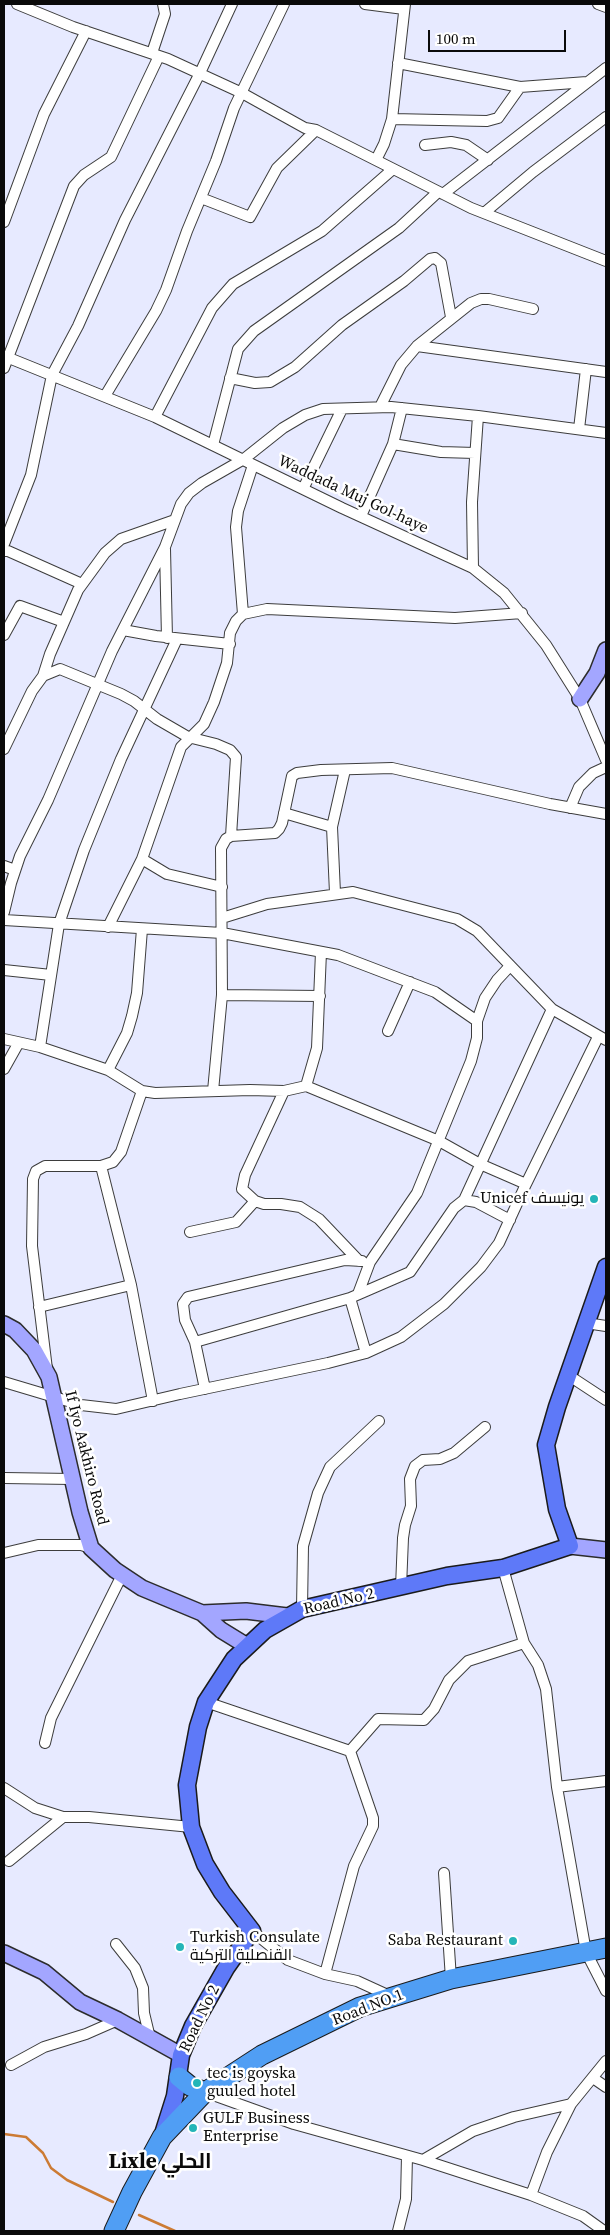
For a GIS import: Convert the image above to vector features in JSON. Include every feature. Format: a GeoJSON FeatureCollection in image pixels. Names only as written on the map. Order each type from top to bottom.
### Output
{"type":"FeatureCollection","features":[{"type":"Feature","properties":{"kind":"highway","name":"Road NO.1"},"geometry":{"type":"LineString","coordinates":[[114,2231],[132,2192],[162,2137],[205,2092],[262,2055],[360,2007],[392,1997],[450,1979],[606,1948]]}},
{"type":"Feature","properties":{"kind":"highway"},"geometry":{"type":"LineString","coordinates":[[179,2077],[190,2086],[205,2092]]}},
{"type":"Feature","properties":{"kind":"main road"},"geometry":{"type":"LineString","coordinates":[[570,1546],[557,1509],[546,1445],[568,1375],[606,1267]]}},
{"type":"Feature","properties":{"kind":"main road","name":"Road No 2"},"geometry":{"type":"LineString","coordinates":[[162,2137],[170,2117],[179,2077],[181,2055],[193,2026],[226,1968],[252,1931],[222,1892],[206,1864],[191,1827],[188,1785],[198,1727],[206,1702],[234,1659],[265,1630],[302,1609],[447,1576],[503,1568],[570,1546]]}},
{"type":"Feature","properties":{"kind":"street"},"geometry":{"type":"LineString","coordinates":[[17,4],[86,32],[155,54],[200,73],[242,93],[305,128],[316,130],[484,213],[556,243],[606,261]]}},
{"type":"Feature","properties":{"kind":"street"},"geometry":{"type":"LineString","coordinates":[[4,368],[5,356],[74,186],[84,175],[111,156],[155,54],[164,14],[163,4]]}},
{"type":"Feature","properties":{"kind":"street"},"geometry":{"type":"LineString","coordinates":[[4,544],[31,475],[52,375],[78,326],[125,220],[200,73],[232,4]]}},
{"type":"Feature","properties":{"kind":"street"},"geometry":{"type":"LineString","coordinates":[[105,396],[156,311],[166,290],[187,231],[242,93],[284,4]]}},
{"type":"Feature","properties":{"kind":"street"},"geometry":{"type":"LineString","coordinates":[[365,4],[405,6],[392,119],[384,144],[376,160]]}},
{"type":"Feature","properties":{"kind":"street"},"geometry":{"type":"LineString","coordinates":[[598,4],[606,7]]}},
{"type":"Feature","properties":{"kind":"street"},"geometry":{"type":"LineString","coordinates":[[4,222],[44,114],[86,32]]}},
{"type":"Feature","properties":{"kind":"street"},"geometry":{"type":"LineString","coordinates":[[398,63],[520,87],[588,82]]}},
{"type":"Feature","properties":{"kind":"street"},"geometry":{"type":"LineString","coordinates":[[213,445],[238,349],[254,331],[399,228],[441,193],[488,160],[606,68]]}},
{"type":"Feature","properties":{"kind":"street"},"geometry":{"type":"LineString","coordinates":[[392,119],[487,121],[498,118],[520,87]]}},
{"type":"Feature","properties":{"kind":"street"},"geometry":{"type":"LineString","coordinates":[[484,213],[533,172],[606,117]]}},
{"type":"Feature","properties":{"kind":"street"},"geometry":{"type":"LineString","coordinates":[[201,198],[250,216],[277,168],[316,130]]}},
{"type":"Feature","properties":{"kind":"street"},"geometry":{"type":"LineString","coordinates":[[425,145],[451,142],[466,145],[488,160]]}},
{"type":"Feature","properties":{"kind":"street"},"geometry":{"type":"LineString","coordinates":[[155,417],[212,308],[233,284],[322,231],[393,169]]}},
{"type":"Feature","properties":{"kind":"street"},"geometry":{"type":"LineString","coordinates":[[230,378],[255,384],[270,382],[295,368],[342,325],[404,281],[430,259],[435,258],[441,263],[452,317]]}},
{"type":"Feature","properties":{"kind":"street"},"geometry":{"type":"LineString","coordinates":[[380,407],[401,366],[416,346],[471,302],[481,299],[533,309]]}},
{"type":"Feature","properties":{"kind":"street"},"geometry":{"type":"LineString","coordinates":[[416,346],[606,372]]}},
{"type":"Feature","properties":{"kind":"street","name":"Waddada Muj Gol-haye"},"geometry":{"type":"LineString","coordinates":[[5,356],[155,417],[473,568],[496,585],[522,613],[546,645],[580,699],[606,760]]}},
{"type":"Feature","properties":{"kind":"street"},"geometry":{"type":"LineString","coordinates":[[579,430],[586,370]]}},
{"type":"Feature","properties":{"kind":"street"},"geometry":{"type":"LineString","coordinates":[[304,489],[342,408]]}},
{"type":"Feature","properties":{"kind":"street"},"geometry":{"type":"LineString","coordinates":[[360,516],[393,444],[402,408]]}},
{"type":"Feature","properties":{"kind":"street"},"geometry":{"type":"LineString","coordinates":[[4,912],[15,870],[97,684],[165,548],[181,504],[189,493],[202,483],[248,462],[283,428],[323,409],[402,408],[606,433]]}},
{"type":"Feature","properties":{"kind":"street"},"geometry":{"type":"LineString","coordinates":[[473,568],[472,502],[478,416]]}},
{"type":"Feature","properties":{"kind":"street"},"geometry":{"type":"LineString","coordinates":[[393,444],[441,452],[475,453]]}},
{"type":"Feature","properties":{"kind":"street"},"geometry":{"type":"LineString","coordinates":[[108,927],[142,859],[168,779],[181,747],[188,737],[204,724],[214,702],[227,664],[230,632],[243,614],[236,527],[248,462]]}},
{"type":"Feature","properties":{"kind":"street"},"geometry":{"type":"LineString","coordinates":[[4,749],[32,691],[43,676],[50,654],[82,584],[105,553],[121,539],[175,520]]}},
{"type":"Feature","properties":{"kind":"street"},"geometry":{"type":"LineString","coordinates":[[40,1047],[59,924],[84,850],[172,638],[165,548]]}},
{"type":"Feature","properties":{"kind":"street"},"geometry":{"type":"LineString","coordinates":[[4,551],[8,551],[82,584]]}},
{"type":"Feature","properties":{"kind":"street"},"geometry":{"type":"LineString","coordinates":[[4,635],[20,606],[64,622]]}},
{"type":"Feature","properties":{"kind":"street"},"geometry":{"type":"LineString","coordinates":[[243,614],[267,609],[455,618],[522,613]]}},
{"type":"Feature","properties":{"kind":"street"},"geometry":{"type":"LineString","coordinates":[[123,630],[172,638],[230,644]]}},
{"type":"Feature","properties":{"kind":"street"},"geometry":{"type":"LineString","coordinates":[[580,699],[598,673],[606,650]]}},
{"type":"Feature","properties":{"kind":"street"},"geometry":{"type":"LineString","coordinates":[[43,676],[60,669],[121,694],[157,719],[188,737],[216,744],[230,750],[236,757],[231,836]]}},
{"type":"Feature","properties":{"kind":"street"},"geometry":{"type":"LineString","coordinates":[[570,808],[580,787],[593,772],[606,767]]}},
{"type":"Feature","properties":{"kind":"street"},"geometry":{"type":"LineString","coordinates":[[213,1092],[222,996],[221,848],[226,838],[231,836],[275,833],[282,823],[292,776],[305,772],[392,768],[570,808],[606,814]]}},
{"type":"Feature","properties":{"kind":"street"},"geometry":{"type":"LineString","coordinates":[[335,893],[332,827],[346,770]]}},
{"type":"Feature","properties":{"kind":"street"},"geometry":{"type":"LineString","coordinates":[[284,813],[332,827]]}},
{"type":"Feature","properties":{"kind":"street"},"geometry":{"type":"LineString","coordinates":[[142,859],[167,874],[222,886]]}},
{"type":"Feature","properties":{"kind":"street"},"geometry":{"type":"LineString","coordinates":[[4,866],[15,870]]}},
{"type":"Feature","properties":{"kind":"street"},"geometry":{"type":"LineString","coordinates":[[4,1382],[81,1405],[116,1409],[328,1363],[366,1353],[401,1337],[444,1304],[481,1267],[499,1243],[526,1184],[602,1038],[552,1009],[477,931],[456,919],[352,892],[267,904],[222,918]]}},
{"type":"Feature","properties":{"kind":"street"},"geometry":{"type":"LineString","coordinates":[[4,920],[222,933],[338,955],[435,992],[477,1021]]}},
{"type":"Feature","properties":{"kind":"street"},"geometry":{"type":"LineString","coordinates":[[108,1070],[127,1033],[132,1016],[142,929]]}},
{"type":"Feature","properties":{"kind":"street"},"geometry":{"type":"LineString","coordinates":[[306,1086],[317,1048],[322,952]]}},
{"type":"Feature","properties":{"kind":"street"},"geometry":{"type":"LineString","coordinates":[[366,1353],[354,1296],[370,1262],[417,1193],[471,1061],[477,1038],[477,1021],[485,998],[497,980],[510,966]]}},
{"type":"Feature","properties":{"kind":"street"},"geometry":{"type":"LineString","coordinates":[[4,970],[51,975]]}},
{"type":"Feature","properties":{"kind":"street"},"geometry":{"type":"LineString","coordinates":[[388,1031],[410,982]]}},
{"type":"Feature","properties":{"kind":"street"},"geometry":{"type":"LineString","coordinates":[[222,996],[320,996]]}},
{"type":"Feature","properties":{"kind":"street"},"geometry":{"type":"LineString","coordinates":[[195,1342],[354,1296],[410,1272],[454,1208],[464,1200],[552,1009]]}},
{"type":"Feature","properties":{"kind":"street"},"geometry":{"type":"LineString","coordinates":[[4,1040],[40,1047],[108,1070],[142,1091],[284,1091],[306,1086],[439,1140],[480,1164],[526,1184]]}},
{"type":"Feature","properties":{"kind":"street"},"geometry":{"type":"LineString","coordinates":[[4,1069],[18,1044]]}},
{"type":"Feature","properties":{"kind":"street"},"geometry":{"type":"LineString","coordinates":[[49,1377],[32,1246],[33,1179],[36,1170],[45,1166],[101,1166],[113,1162],[121,1152],[142,1091]]}},
{"type":"Feature","properties":{"kind":"street"},"geometry":{"type":"LineString","coordinates":[[284,1091],[245,1175],[242,1189],[255,1201],[264,1204],[300,1207],[319,1219],[359,1261]]}},
{"type":"Feature","properties":{"kind":"street"},"geometry":{"type":"LineString","coordinates":[[101,1166],[131,1284],[153,1402]]}},
{"type":"Feature","properties":{"kind":"street"},"geometry":{"type":"LineString","coordinates":[[464,1200],[476,1202],[510,1220]]}},
{"type":"Feature","properties":{"kind":"street"},"geometry":{"type":"LineString","coordinates":[[190,1232],[236,1222],[255,1201]]}},
{"type":"Feature","properties":{"kind":"street"},"geometry":{"type":"LineString","coordinates":[[205,1389],[195,1342],[185,1320],[182,1304],[188,1298],[345,1260],[370,1262]]}},
{"type":"Feature","properties":{"kind":"street"},"geometry":{"type":"LineString","coordinates":[[39,1307],[131,1284]]}},
{"type":"Feature","properties":{"kind":"street"},"geometry":{"type":"LineString","coordinates":[[586,1323],[606,1326]]}},
{"type":"Feature","properties":{"kind":"street","name":"If Iyo Aakhiro Road"},"geometry":{"type":"LineString","coordinates":[[4,1324],[15,1330],[34,1350],[49,1377],[72,1479],[91,1548],[122,1575],[142,1588],[202,1613]]}},
{"type":"Feature","properties":{"kind":"street"},"geometry":{"type":"LineString","coordinates":[[568,1375],[606,1400]]}},
{"type":"Feature","properties":{"kind":"street"},"geometry":{"type":"LineString","coordinates":[[302,1609],[303,1546],[318,1493],[330,1468],[379,1421]]}},
{"type":"Feature","properties":{"kind":"street"},"geometry":{"type":"LineString","coordinates":[[401,1587],[404,1525],[411,1506],[410,1479],[415,1466],[423,1460],[440,1459],[454,1453],[485,1426]]}},
{"type":"Feature","properties":{"kind":"street"},"geometry":{"type":"LineString","coordinates":[[4,1478],[72,1479]]}},
{"type":"Feature","properties":{"kind":"street"},"geometry":{"type":"LineString","coordinates":[[4,1554],[38,1545],[81,1545],[91,1548]]}},
{"type":"Feature","properties":{"kind":"street"},"geometry":{"type":"LineString","coordinates":[[570,1546],[606,1550]]}},
{"type":"Feature","properties":{"kind":"street"},"geometry":{"type":"LineString","coordinates":[[503,1568],[524,1643],[538,1665],[546,1689],[557,1787],[586,1952],[606,1991]]}},
{"type":"Feature","properties":{"kind":"street"},"geometry":{"type":"LineString","coordinates":[[45,1743],[52,1718],[122,1575]]}},
{"type":"Feature","properties":{"kind":"street"},"geometry":{"type":"LineString","coordinates":[[202,1613],[246,1611],[287,1616]]}},
{"type":"Feature","properties":{"kind":"street"},"geometry":{"type":"LineString","coordinates":[[202,1613],[221,1630],[247,1646]]}},
{"type":"Feature","properties":{"kind":"street"},"geometry":{"type":"LineString","coordinates":[[350,1751],[378,1719],[424,1720],[434,1708],[449,1680],[468,1661],[524,1643]]}},
{"type":"Feature","properties":{"kind":"street"},"geometry":{"type":"LineString","coordinates":[[206,1702],[350,1751]]}},
{"type":"Feature","properties":{"kind":"street"},"geometry":{"type":"LineString","coordinates":[[325,1974],[354,1866],[373,1826],[373,1818],[350,1751]]}},
{"type":"Feature","properties":{"kind":"street"},"geometry":{"type":"LineString","coordinates":[[557,1787],[606,1782]]}},
{"type":"Feature","properties":{"kind":"street"},"geometry":{"type":"LineString","coordinates":[[4,1788],[35,1808],[63,1816],[191,1827]]}},
{"type":"Feature","properties":{"kind":"street"},"geometry":{"type":"LineString","coordinates":[[9,1861],[63,1816]]}},
{"type":"Feature","properties":{"kind":"street"},"geometry":{"type":"LineString","coordinates":[[444,1873],[450,1979]]}},
{"type":"Feature","properties":{"kind":"street"},"geometry":{"type":"LineString","coordinates":[[252,1931],[288,1960],[325,1974],[357,1981],[392,1997]]}},
{"type":"Feature","properties":{"kind":"street"},"geometry":{"type":"LineString","coordinates":[[116,1944],[135,1968],[143,1988],[144,2014],[150,2038]]}},
{"type":"Feature","properties":{"kind":"street"},"geometry":{"type":"LineString","coordinates":[[4,1954],[44,1972],[80,2002],[118,2020],[181,2055]]}},
{"type":"Feature","properties":{"kind":"street"},"geometry":{"type":"LineString","coordinates":[[11,2065],[44,2047],[86,2034],[118,2020]]}},
{"type":"Feature","properties":{"kind":"street"},"geometry":{"type":"LineString","coordinates":[[531,2195],[547,2152],[571,2104],[606,2061]]}},
{"type":"Feature","properties":{"kind":"street"},"geometry":{"type":"LineString","coordinates":[[592,2078],[606,2088]]}},
{"type":"Feature","properties":{"kind":"street"},"geometry":{"type":"LineString","coordinates":[[205,2092],[294,2124],[423,2160],[531,2195],[582,2216],[604,2231]]}},
{"type":"Feature","properties":{"kind":"street"},"geometry":{"type":"LineString","coordinates":[[423,2160],[473,2131],[514,2117],[571,2104]]}},
{"type":"Feature","properties":{"kind":"street"},"geometry":{"type":"LineString","coordinates":[[398,2231],[406,2199],[407,2156]]}},
{"type":"Feature","properties":{"kind":"waterway"},"geometry":{"type":"LineString","coordinates":[[4,2134],[26,2137],[43,2153],[51,2168],[67,2180],[113,2202]]}},
{"type":"Feature","properties":{"kind":"waterway"},"geometry":{"type":"LineString","coordinates":[[139,2215],[175,2231]]}},
{"type":"Feature","properties":{"kind":"place","name":"Unicef يونيسف"},"geometry":{"type":"Point","coordinates":[594,1199]}},
{"type":"Feature","properties":{"kind":"place","name":"Saba Restaurant"},"geometry":{"type":"Point","coordinates":[513,1941]}},
{"type":"Feature","properties":{"kind":"place","name":"Turkish Consulate القنصلية التركية"},"geometry":{"type":"Point","coordinates":[180,1947]}},
{"type":"Feature","properties":{"kind":"place","name":"tec is goyska guuled hotel"},"geometry":{"type":"Point","coordinates":[197,2083]}},
{"type":"Feature","properties":{"kind":"place","name":"GULF Business Enterprise"},"geometry":{"type":"Point","coordinates":[193,2128]}},
{"type":"Feature","properties":{"kind":"district","name":"Lixle الحلي"},"geometry":{"type":"Point","coordinates":[160,2163]}}]}
